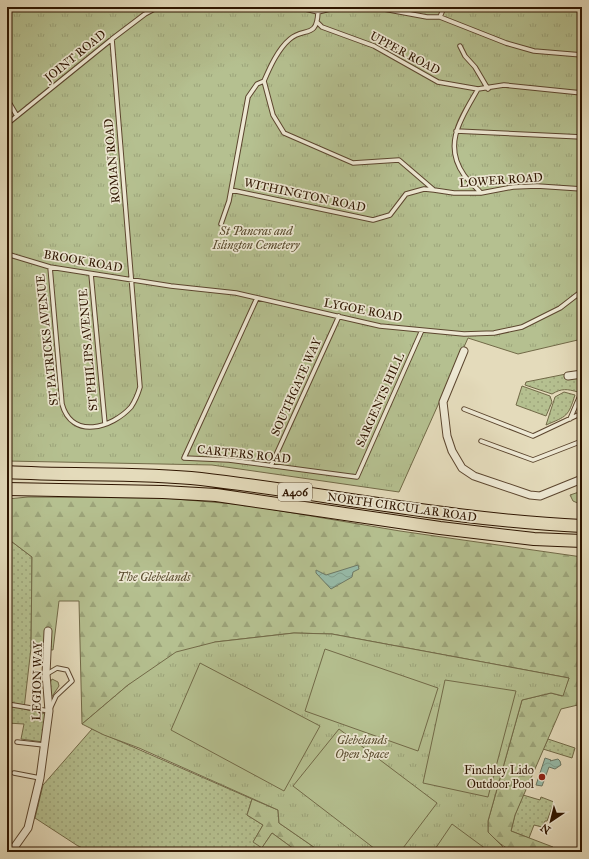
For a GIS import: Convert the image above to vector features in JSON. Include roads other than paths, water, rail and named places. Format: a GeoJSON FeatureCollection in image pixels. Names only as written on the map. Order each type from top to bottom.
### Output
{"type":"FeatureCollection","features":[{"type":"Feature","properties":{"kind":"highway","name":"NORTH CIRCULAR ROAD"},"geometry":{"type":"LineString","coordinates":[[7,472],[121,474],[198,479],[451,515],[582,526]]}},
{"type":"Feature","properties":{"kind":"highway","name":"NORTH CIRCULAR ROAD"},"geometry":{"type":"LineString","coordinates":[[7,489],[163,492],[216,496],[440,528],[534,539],[582,541]]}},
{"type":"Feature","properties":{"kind":"street"},"geometry":{"type":"LineString","coordinates":[[464,351],[445,403],[447,436],[452,451],[462,468],[474,476],[530,495],[540,496],[582,479]]}},
{"type":"Feature","properties":{"kind":"street"},"geometry":{"type":"LineString","coordinates":[[568,376],[582,374]]}},
{"type":"Feature","properties":{"kind":"street","name":"LEGION WAY"},"geometry":{"type":"LineString","coordinates":[[11,852],[28,828],[40,778],[49,710],[46,674],[48,631]]}},
{"type":"Feature","properties":{"kind":"lane","name":"JOINT ROAD"},"geometry":{"type":"LineString","coordinates":[[7,124],[112,39],[145,14],[158,7]]}},
{"type":"Feature","properties":{"kind":"lane"},"geometry":{"type":"LineString","coordinates":[[297,7],[318,12],[338,7]]}},
{"type":"Feature","properties":{"kind":"lane"},"geometry":{"type":"LineString","coordinates":[[373,7],[427,17],[440,17],[506,43],[534,51],[582,55]]}},
{"type":"Feature","properties":{"kind":"lane"},"geometry":{"type":"LineString","coordinates":[[440,17],[444,7]]}},
{"type":"Feature","properties":{"kind":"lane"},"geometry":{"type":"LineString","coordinates":[[318,12],[318,22]]}},
{"type":"Feature","properties":{"kind":"lane","name":"WITHINGTON ROAD"},"geometry":{"type":"LineString","coordinates":[[221,224],[231,190],[248,97],[257,84],[264,81],[282,47],[291,38],[309,32],[318,22]]}},
{"type":"Feature","properties":{"kind":"lane","name":"UPPER ROAD"},"geometry":{"type":"LineString","coordinates":[[318,22],[322,27],[374,46],[438,82],[478,89],[488,89],[504,85],[582,93]]}},
{"type":"Feature","properties":{"kind":"lane","name":"ROMAN ROAD"},"geometry":{"type":"LineString","coordinates":[[105,424],[125,413],[132,405],[140,387],[133,280],[112,39]]}},
{"type":"Feature","properties":{"kind":"lane"},"geometry":{"type":"LineString","coordinates":[[460,46],[465,56],[475,67],[488,89]]}},
{"type":"Feature","properties":{"kind":"lane"},"geometry":{"type":"LineString","coordinates":[[264,81],[273,115],[284,133],[353,163],[399,160],[434,190]]}},
{"type":"Feature","properties":{"kind":"lane"},"geometry":{"type":"LineString","coordinates":[[478,89],[462,115],[453,144],[457,160],[464,175],[481,194]]}},
{"type":"Feature","properties":{"kind":"lane"},"geometry":{"type":"LineString","coordinates":[[7,99],[17,116]]}},
{"type":"Feature","properties":{"kind":"lane"},"geometry":{"type":"LineString","coordinates":[[456,131],[582,137]]}},
{"type":"Feature","properties":{"kind":"lane","name":"LOWER ROAD"},"geometry":{"type":"LineString","coordinates":[[434,190],[454,193],[481,194],[513,187],[538,186],[582,190]]}},
{"type":"Feature","properties":{"kind":"lane","name":"WITHINGTON ROAD"},"geometry":{"type":"LineString","coordinates":[[231,190],[373,220],[390,215],[406,194],[424,189],[434,190]]}},
{"type":"Feature","properties":{"kind":"lane","name":"BROOK ROAD"},"geometry":{"type":"LineString","coordinates":[[7,254],[50,267],[133,280]]}},
{"type":"Feature","properties":{"kind":"lane","name":"ST PATRICKS AVENUE"},"geometry":{"type":"LineString","coordinates":[[50,267],[62,404],[65,413],[70,421],[80,426],[90,428],[105,424]]}},
{"type":"Feature","properties":{"kind":"lane","name":"ST PHILIPS AVENUE"},"geometry":{"type":"LineString","coordinates":[[91,274],[105,424]]}},
{"type":"Feature","properties":{"kind":"lane","name":"LYGOE ROAD"},"geometry":{"type":"LineString","coordinates":[[133,280],[216,290],[380,326],[464,334],[494,333],[536,321],[560,308],[582,291]]}},
{"type":"Feature","properties":{"kind":"lane","name":"CARTERS ROAD"},"geometry":{"type":"LineString","coordinates":[[257,298],[184,458],[229,460],[357,477]]}},
{"type":"Feature","properties":{"kind":"lane","name":"SOUTHGATE WAY"},"geometry":{"type":"LineString","coordinates":[[271,466],[339,316]]}},
{"type":"Feature","properties":{"kind":"lane","name":"SARGENTS HILL"},"geometry":{"type":"LineString","coordinates":[[357,477],[422,330]]}},
{"type":"Feature","properties":{"kind":"lane"},"geometry":{"type":"LineString","coordinates":[[570,419],[582,391]]}},
{"type":"Feature","properties":{"kind":"lane"},"geometry":{"type":"LineString","coordinates":[[464,410],[533,436],[582,413]]}},
{"type":"Feature","properties":{"kind":"lane"},"geometry":{"type":"LineString","coordinates":[[481,441],[533,460],[582,441]]}},
{"type":"Feature","properties":{"kind":"lane"},"geometry":{"type":"LineString","coordinates":[[7,704],[49,710],[56,696],[72,681],[67,670],[57,668],[46,674]]}},
{"type":"Feature","properties":{"kind":"lane"},"geometry":{"type":"LineString","coordinates":[[17,742],[45,745]]}},
{"type":"Feature","properties":{"kind":"lane"},"geometry":{"type":"LineString","coordinates":[[14,773],[40,778]]}},
{"type":"Feature","properties":{"kind":"water"},"geometry":{"type":"Polygon","coordinates":[[[358,565],[359,569],[353,572],[352,577],[331,589],[316,573],[316,570],[326,575],[358,565]]]}},
{"type":"Feature","properties":{"kind":"water","name":"Finchley Lido Outdoor Pool"},"geometry":{"type":"Polygon","coordinates":[[[545,758],[551,760],[550,761],[558,759],[561,765],[555,769],[549,767],[542,786],[536,785],[545,758]]]}},
{"type":"Feature","properties":{"kind":"place","name":"Finchley Lido Outdoor Pool"},"geometry":{"type":"Point","coordinates":[542,777]}},
{"type":"Feature","properties":{"kind":"park label","name":"St Pancras and Islington Cemetery"},"geometry":{"type":"Point","coordinates":[256,238]}},
{"type":"Feature","properties":{"kind":"park label","name":"The Glebelands"},"geometry":{"type":"Point","coordinates":[154,577]}},
{"type":"Feature","properties":{"kind":"park label","name":"Glebelands Open Space"},"geometry":{"type":"Point","coordinates":[362,747]}}]}
